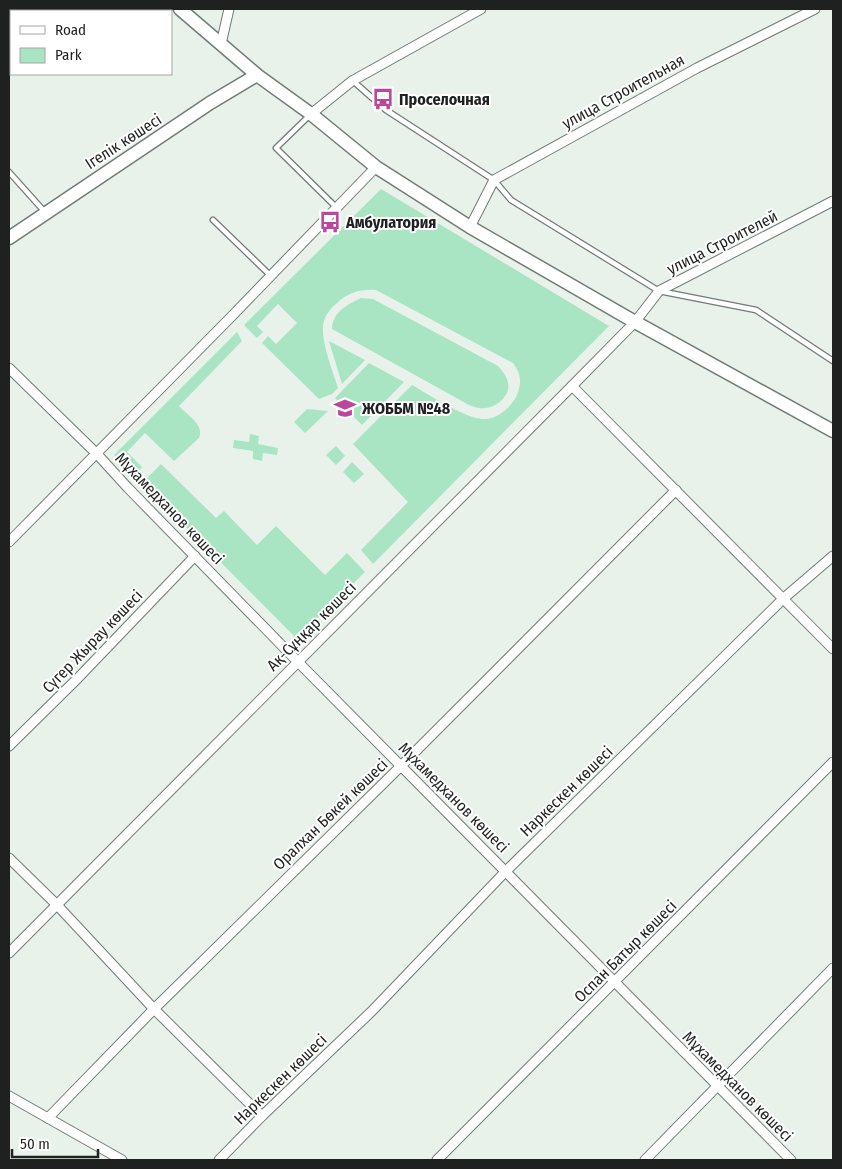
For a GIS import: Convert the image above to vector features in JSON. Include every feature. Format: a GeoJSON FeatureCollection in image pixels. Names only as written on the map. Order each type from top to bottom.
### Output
{"type":"FeatureCollection","features":[{"type":"Feature","properties":{"kind":"main road"},"geometry":{"type":"LineString","coordinates":[[180,9],[257,75],[311,114],[376,166],[470,227],[635,322],[833,431]]}},
{"type":"Feature","properties":{"kind":"main road","name":"Ігелік көшесі"},"geometry":{"type":"LineString","coordinates":[[9,238],[45,212],[257,75]]}},
{"type":"Feature","properties":{"kind":"street"},"geometry":{"type":"LineString","coordinates":[[220,44],[229,9]]}},
{"type":"Feature","properties":{"kind":"street"},"geometry":{"type":"LineString","coordinates":[[311,114],[352,80],[481,9]]}},
{"type":"Feature","properties":{"kind":"street","name":"улица Строительная"},"geometry":{"type":"LineString","coordinates":[[494,180],[697,68],[815,9]]}},
{"type":"Feature","properties":{"kind":"street"},"geometry":{"type":"LineString","coordinates":[[9,542],[271,276],[376,166]]}},
{"type":"Feature","properties":{"kind":"street"},"geometry":{"type":"LineString","coordinates":[[470,227],[494,180]]}},
{"type":"Feature","properties":{"kind":"street","name":"улица Строителей"},"geometry":{"type":"LineString","coordinates":[[635,322],[659,291],[833,201]]}},
{"type":"Feature","properties":{"kind":"street","name":"Ақ-Сұңқар көшесі"},"geometry":{"type":"LineString","coordinates":[[9,953],[635,322]]}},
{"type":"Feature","properties":{"kind":"street","name":"Мұхамедханов көшесі"},"geometry":{"type":"LineString","coordinates":[[9,368],[97,454],[297,661],[791,1160]]}},
{"type":"Feature","properties":{"kind":"street"},"geometry":{"type":"LineString","coordinates":[[572,386],[833,649]]}},
{"type":"Feature","properties":{"kind":"street","name":"Оралхан Бөкей көшесі"},"geometry":{"type":"LineString","coordinates":[[48,1118],[154,1009],[401,766],[676,490]]}},
{"type":"Feature","properties":{"kind":"street","name":"Сүгер Жырау көшесі"},"geometry":{"type":"LineString","coordinates":[[9,746],[78,678],[195,556]]}},
{"type":"Feature","properties":{"kind":"street","name":"Наркескен көшесі"},"geometry":{"type":"LineString","coordinates":[[219,1160],[262,1116],[372,1011],[506,871],[784,598],[833,556]]}},
{"type":"Feature","properties":{"kind":"street","name":"Оспан Батыр көшесі"},"geometry":{"type":"LineString","coordinates":[[437,1160],[833,762]]}},
{"type":"Feature","properties":{"kind":"street"},"geometry":{"type":"LineString","coordinates":[[9,858],[154,1009],[262,1116]]}},
{"type":"Feature","properties":{"kind":"street"},"geometry":{"type":"LineString","coordinates":[[645,1160],[833,968]]}},
{"type":"Feature","properties":{"kind":"street"},"geometry":{"type":"LineString","coordinates":[[9,1096],[122,1160]]}},
{"type":"Feature","properties":{"kind":"lane"},"geometry":{"type":"LineString","coordinates":[[352,80],[386,110],[494,180],[511,200],[659,291],[756,310],[833,361]]}},
{"type":"Feature","properties":{"kind":"lane"},"geometry":{"type":"LineString","coordinates":[[311,114],[276,148],[337,208]]}},
{"type":"Feature","properties":{"kind":"lane"},"geometry":{"type":"LineString","coordinates":[[9,172],[45,212]]}},
{"type":"Feature","properties":{"kind":"lane"},"geometry":{"type":"LineString","coordinates":[[213,220],[271,276]]}},
{"type":"Feature","properties":{"kind":"green space"},"geometry":{"type":"Polygon","coordinates":[[[381,189],[609,326],[373,564],[361,550],[408,502],[353,444],[412,385],[458,411],[485,419],[495,417],[508,407],[517,395],[520,386],[518,371],[513,363],[376,290],[365,290],[351,294],[335,305],[326,316],[323,336],[338,388],[332,394],[319,399],[262,343],[268,336],[276,344],[297,323],[278,304],[257,326],[263,332],[257,338],[244,325],[381,189]]]}},
{"type":"Feature","properties":{"kind":"green space"},"geometry":{"type":"Polygon","coordinates":[[[361,298],[373,299],[498,366],[508,383],[507,393],[504,398],[491,407],[479,408],[469,405],[332,329],[338,313],[361,298]]]}},
{"type":"Feature","properties":{"kind":"green space"},"geometry":{"type":"Polygon","coordinates":[[[237,332],[242,341],[179,406],[200,429],[199,438],[174,461],[145,433],[127,452],[142,467],[135,476],[114,455],[237,332]]]}},
{"type":"Feature","properties":{"kind":"green space"},"geometry":{"type":"Polygon","coordinates":[[[329,341],[365,360],[342,384],[329,341]]]}},
{"type":"Feature","properties":{"kind":"green space"},"geometry":{"type":"Polygon","coordinates":[[[369,363],[404,382],[362,425],[335,398],[369,363]]]}},
{"type":"Feature","properties":{"kind":"green space"},"geometry":{"type":"Polygon","coordinates":[[[307,409],[328,411],[305,433],[294,422],[307,409]]]}},
{"type":"Feature","properties":{"kind":"green space"},"geometry":{"type":"Polygon","coordinates":[[[250,434],[259,436],[258,444],[278,448],[277,455],[263,453],[262,461],[253,459],[253,451],[233,448],[234,440],[249,442],[250,434]]]}},
{"type":"Feature","properties":{"kind":"green space"},"geometry":{"type":"Polygon","coordinates":[[[336,446],[345,456],[336,465],[326,455],[336,446]]]}},
{"type":"Feature","properties":{"kind":"green space"},"geometry":{"type":"Polygon","coordinates":[[[352,462],[364,474],[354,483],[343,472],[352,462]]]}},
{"type":"Feature","properties":{"kind":"green space"},"geometry":{"type":"Polygon","coordinates":[[[161,464],[216,518],[224,511],[257,545],[276,526],[325,575],[347,553],[365,572],[297,639],[142,483],[161,464]]]}},
{"type":"Feature","properties":{"kind":"place","name":"Проселочная"},"geometry":{"type":"Point","coordinates":[383,99]}},
{"type":"Feature","properties":{"kind":"place","name":"Амбулатория"},"geometry":{"type":"Point","coordinates":[330,222]}},
{"type":"Feature","properties":{"kind":"place","name":"ЖОББМ №48"},"geometry":{"type":"Point","coordinates":[345,408]}}]}
